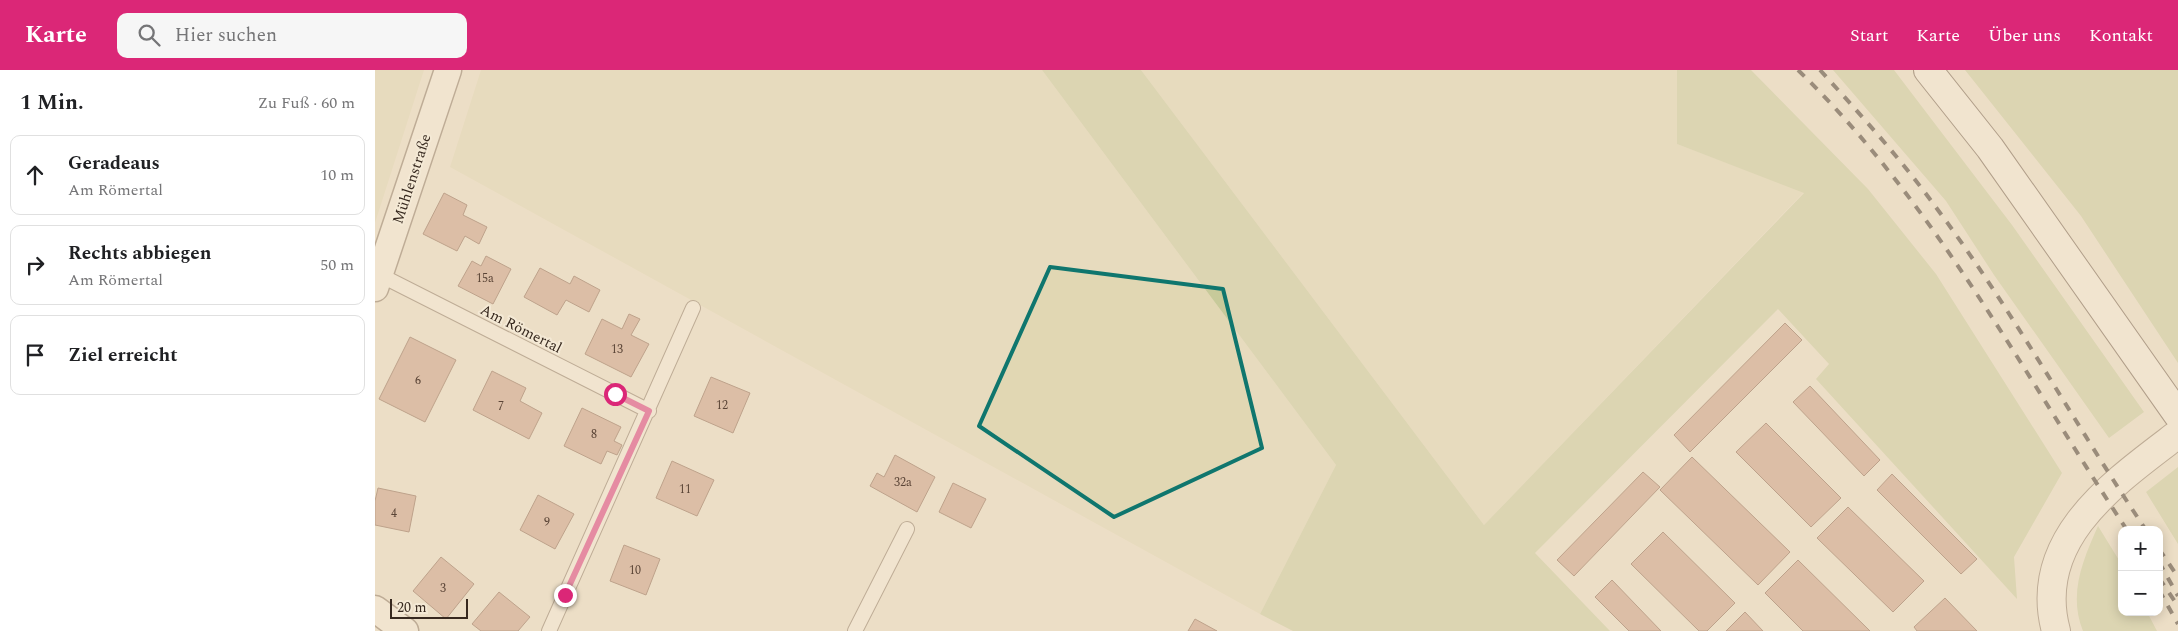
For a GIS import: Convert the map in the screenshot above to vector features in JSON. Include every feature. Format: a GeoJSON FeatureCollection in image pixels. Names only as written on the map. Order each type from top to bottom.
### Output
{"type":"FeatureCollection","features":[{"type":"Feature","properties":{"kind":"main road"},"geometry":{"type":"LineString","coordinates":[[1927,70],[1990,148],[2178,415]]}},
{"type":"Feature","properties":{"kind":"main road"},"geometry":{"type":"LineString","coordinates":[[2056,631],[2051,600],[2054,577],[2060,556],[2078,522],[2095,502],[2126,474],[2178,434]]}},
{"type":"Feature","properties":{"kind":"street","name":"Mühlenstraße"},"geometry":{"type":"LineString","coordinates":[[377,282],[448,70]]}},
{"type":"Feature","properties":{"kind":"street"},"geometry":{"type":"LineString","coordinates":[[375,609],[405,631]]}},
{"type":"Feature","properties":{"kind":"lane","name":"Am Römertal"},"geometry":{"type":"LineString","coordinates":[[377,282],[649,411]]}},
{"type":"Feature","properties":{"kind":"lane"},"geometry":{"type":"LineString","coordinates":[[549,631],[649,411],[693,308]]}},
{"type":"Feature","properties":{"kind":"lane"},"geometry":{"type":"LineString","coordinates":[[855,631],[907,529]]}},
{"type":"Feature","properties":{"kind":"highlighted area"},"geometry":{"type":"Polygon","coordinates":[[[1050,267],[1223,289],[1262,448],[1114,517],[979,426],[1050,267]]]}},
{"type":"Feature","properties":{"kind":"shaded area"},"geometry":{"type":"Polygon","coordinates":[[[375,70],[424,70],[375,223],[375,70]]]}},
{"type":"Feature","properties":{"kind":"shaded area"},"geometry":{"type":"Polygon","coordinates":[[[481,70],[1042,70],[1336,465],[1260,614],[450,167],[481,70]]]}},
{"type":"Feature","properties":{"kind":"shaded area"},"geometry":{"type":"Polygon","coordinates":[[[1141,70],[1677,70],[1677,144],[1804,192],[1484,525],[1141,70]]]}},
{"type":"Feature","properties":{"kind":"green space"},"geometry":{"type":"Polygon","coordinates":[[[1042,70],[1141,70],[1484,525],[1804,193],[1677,144],[1677,70],[1751,70],[1868,189],[1936,274],[2062,473],[2014,557],[2017,599],[1816,379],[1829,364],[1778,309],[1535,553],[1610,631],[1293,631],[1260,614],[1336,465],[1042,70]]]}},
{"type":"Feature","properties":{"kind":"green space"},"geometry":{"type":"Polygon","coordinates":[[[1833,70],[1894,70],[2012,225],[2144,412],[2109,438],[1994,275],[1946,201],[1833,70]]]}},
{"type":"Feature","properties":{"kind":"green space"},"geometry":{"type":"Polygon","coordinates":[[[1965,70],[2178,70],[2178,363],[2081,216],[1965,70]]]}},
{"type":"Feature","properties":{"kind":"green space"},"geometry":{"type":"Polygon","coordinates":[[[2178,467],[2178,544],[2146,492],[2178,467]]]}},
{"type":"Feature","properties":{"kind":"green space"},"geometry":{"type":"Polygon","coordinates":[[[2098,526],[2118,558],[2118,616],[2149,616],[2157,631],[2083,631],[2077,604],[2077,590],[2087,552],[2098,526]]]}},
{"type":"Feature","properties":{"kind":"building"},"geometry":{"type":"Polygon","coordinates":[[[444,193],[467,205],[463,215],[487,227],[479,244],[465,236],[457,251],[423,234],[444,193]]]}},
{"type":"Feature","properties":{"kind":"building"},"geometry":{"type":"Polygon","coordinates":[[[486,256],[511,269],[493,304],[458,286],[472,261],[481,266],[486,256]]]}},
{"type":"Feature","properties":{"kind":"building"},"geometry":{"type":"Polygon","coordinates":[[[540,268],[570,284],[574,276],[600,290],[589,312],[566,300],[557,315],[524,297],[540,268]]]}},
{"type":"Feature","properties":{"kind":"building"},"geometry":{"type":"Polygon","coordinates":[[[629,314],[640,319],[631,335],[649,344],[631,377],[585,354],[602,319],[622,329],[629,314]]]}},
{"type":"Feature","properties":{"kind":"building"},"geometry":{"type":"Polygon","coordinates":[[[1785,323],[1802,340],[1690,452],[1674,435],[1785,323]]]}},
{"type":"Feature","properties":{"kind":"building"},"geometry":{"type":"Polygon","coordinates":[[[410,337],[456,360],[425,422],[379,399],[410,337]]]}},
{"type":"Feature","properties":{"kind":"building"},"geometry":{"type":"Polygon","coordinates":[[[492,371],[526,388],[520,401],[542,413],[529,439],[473,410],[492,371]]]}},
{"type":"Feature","properties":{"kind":"building"},"geometry":{"type":"Polygon","coordinates":[[[711,377],[750,393],[733,433],[694,416],[711,377]]]}},
{"type":"Feature","properties":{"kind":"building"},"geometry":{"type":"Polygon","coordinates":[[[1810,386],[1880,460],[1864,476],[1793,402],[1810,386]]]}},
{"type":"Feature","properties":{"kind":"building"},"geometry":{"type":"Polygon","coordinates":[[[582,408],[621,427],[614,441],[622,445],[617,455],[607,451],[601,464],[564,446],[582,408]]]}},
{"type":"Feature","properties":{"kind":"building"},"geometry":{"type":"Polygon","coordinates":[[[1766,423],[1841,498],[1811,527],[1736,452],[1766,423]]]}},
{"type":"Feature","properties":{"kind":"building"},"geometry":{"type":"Polygon","coordinates":[[[895,455],[935,477],[917,512],[870,486],[877,473],[884,477],[895,455]]]}},
{"type":"Feature","properties":{"kind":"building"},"geometry":{"type":"Polygon","coordinates":[[[1692,457],[1790,552],[1758,585],[1660,490],[1692,457]]]}},
{"type":"Feature","properties":{"kind":"building"},"geometry":{"type":"Polygon","coordinates":[[[672,461],[714,480],[697,516],[656,498],[672,461]]]}},
{"type":"Feature","properties":{"kind":"building"},"geometry":{"type":"Polygon","coordinates":[[[1643,472],[1660,487],[1574,576],[1557,560],[1643,472]]]}},
{"type":"Feature","properties":{"kind":"building"},"geometry":{"type":"Polygon","coordinates":[[[1892,474],[1977,559],[1961,574],[1877,490],[1892,474]]]}},
{"type":"Feature","properties":{"kind":"building"},"geometry":{"type":"Polygon","coordinates":[[[953,483],[986,499],[971,528],[939,512],[953,483]]]}},
{"type":"Feature","properties":{"kind":"building"},"geometry":{"type":"Polygon","coordinates":[[[378,488],[416,496],[409,532],[375,525],[375,501],[378,488]]]}},
{"type":"Feature","properties":{"kind":"building"},"geometry":{"type":"Polygon","coordinates":[[[538,495],[574,514],[555,549],[520,530],[538,495]]]}},
{"type":"Feature","properties":{"kind":"building"},"geometry":{"type":"Polygon","coordinates":[[[1848,507],[1924,581],[1893,612],[1817,538],[1848,507]]]}},
{"type":"Feature","properties":{"kind":"building"},"geometry":{"type":"Polygon","coordinates":[[[1663,532],[1735,603],[1707,631],[1699,631],[1631,564],[1663,532]]]}},
{"type":"Feature","properties":{"kind":"building"},"geometry":{"type":"Polygon","coordinates":[[[624,545],[660,559],[646,595],[610,581],[624,545]]]}},
{"type":"Feature","properties":{"kind":"building"},"geometry":{"type":"Polygon","coordinates":[[[441,557],[474,584],[446,619],[413,591],[441,557]]]}},
{"type":"Feature","properties":{"kind":"building"},"geometry":{"type":"Polygon","coordinates":[[[1798,560],[1870,631],[1803,631],[1765,593],[1798,560]]]}},
{"type":"Feature","properties":{"kind":"building"},"geometry":{"type":"Polygon","coordinates":[[[1612,580],[1661,631],[1629,631],[1595,597],[1612,580]]]}},
{"type":"Feature","properties":{"kind":"building"},"geometry":{"type":"Polygon","coordinates":[[[499,592],[530,617],[518,631],[481,631],[472,624],[499,592]]]}},
{"type":"Feature","properties":{"kind":"building"},"geometry":{"type":"Polygon","coordinates":[[[1945,598],[1977,631],[1917,631],[1914,627],[1945,598]]]}},
{"type":"Feature","properties":{"kind":"building"},"geometry":{"type":"Polygon","coordinates":[[[1745,612],[1763,631],[1726,631],[1745,612]]]}},
{"type":"Feature","properties":{"kind":"building"},"geometry":{"type":"Polygon","coordinates":[[[1195,619],[1217,631],[1188,631],[1195,619]]]}},
{"type":"Feature","properties":{"kind":"railway"},"geometry":{"type":"LineString","coordinates":[[1798,70],[1847,121],[1892,175],[1934,232],[1975,291],[2124,526]]}},
{"type":"Feature","properties":{"kind":"railway"},"geometry":{"type":"LineString","coordinates":[[1820,70],[1908,171],[1963,245],[2017,326],[2143,526]]}},
{"type":"Feature","properties":{"kind":"railway"},"geometry":{"type":"LineString","coordinates":[[2163,555],[2178,577]]}},
{"type":"Feature","properties":{"kind":"railway"},"geometry":{"type":"LineString","coordinates":[[2163,569],[2178,596]]}},
{"type":"Feature","properties":{"kind":"railway"},"geometry":{"type":"LineString","coordinates":[[2163,584],[2178,606]]}},
{"type":"Feature","properties":{"kind":"railway"},"geometry":{"type":"LineString","coordinates":[[2163,597],[2178,624]]}},
{"type":"Feature","properties":{"kind":"route"},"geometry":{"type":"LineString","coordinates":[[565,595],[649,411],[615,394]]}}]}
